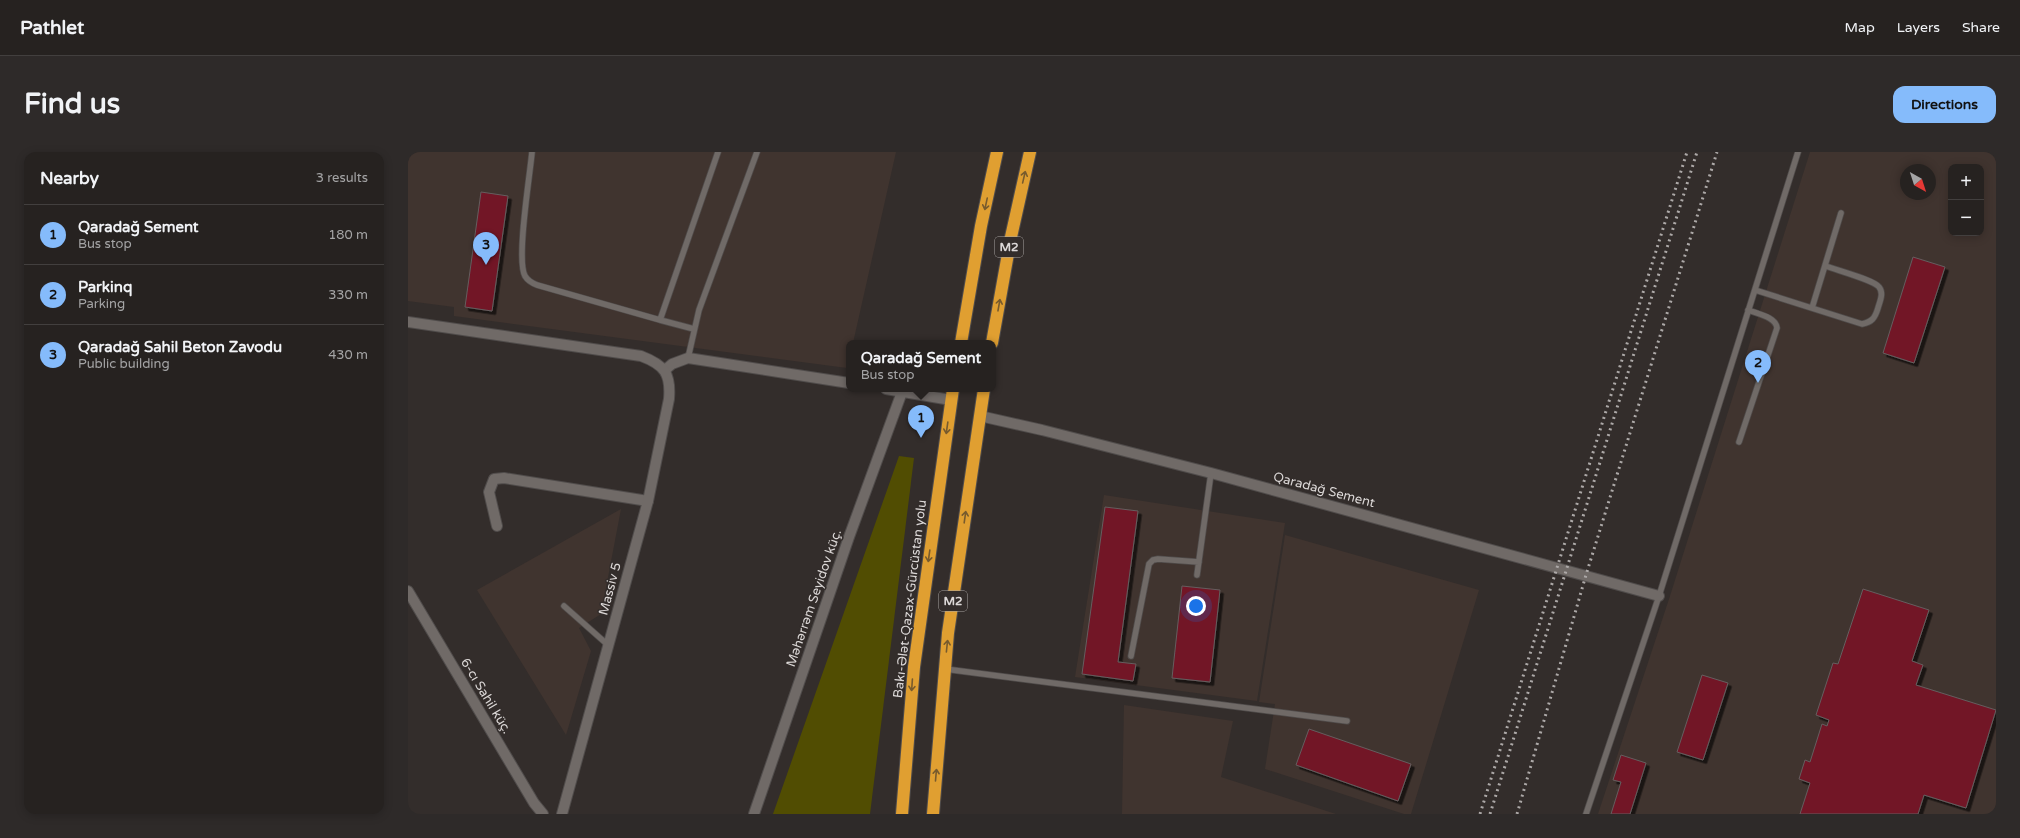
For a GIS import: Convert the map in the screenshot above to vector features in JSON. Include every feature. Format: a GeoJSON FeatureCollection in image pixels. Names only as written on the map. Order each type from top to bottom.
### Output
{"type":"FeatureCollection","features":[{"type":"Feature","properties":{"kind":"highway","name":"M2"},"geometry":{"type":"LineString","coordinates":[[962,340],[981,226],[998,152]]}},
{"type":"Feature","properties":{"kind":"highway","name":"M2"},"geometry":{"type":"LineString","coordinates":[[993,340],[1011,237],[1030,152]]}},
{"type":"Feature","properties":{"kind":"highway","name":"M2"},"geometry":{"type":"LineString","coordinates":[[933,814],[948,633],[984,392]]}},
{"type":"Feature","properties":{"kind":"highway","name":"Bakı-Ələt-Qazax-Gürcüstan yolu"},"geometry":{"type":"LineString","coordinates":[[902,814],[914,667],[952,395]]}},
{"type":"Feature","properties":{"kind":"street"},"geometry":{"type":"LineString","coordinates":[[408,322],[641,356],[652,360],[665,370],[672,364],[688,358],[846,383]]}},
{"type":"Feature","properties":{"kind":"street","name":"Massiv 5"},"geometry":{"type":"LineString","coordinates":[[562,814],[648,501],[669,399],[670,387],[665,370]]}},
{"type":"Feature","properties":{"kind":"street"},"geometry":{"type":"LineString","coordinates":[[902,392],[952,395]]}},
{"type":"Feature","properties":{"kind":"street","name":"Məhərrəm Seyidov küç."},"geometry":{"type":"LineString","coordinates":[[754,814],[848,537],[902,392]]}},
{"type":"Feature","properties":{"kind":"street","name":"Qaradağ Sement"},"geometry":{"type":"LineString","coordinates":[[980,416],[1042,430],[1211,473],[1660,596]]}},
{"type":"Feature","properties":{"kind":"street"},"geometry":{"type":"LineString","coordinates":[[497,526],[490,492],[494,479],[504,478],[648,501]]}},
{"type":"Feature","properties":{"kind":"street","name":"6-cı Sahil küç."},"geometry":{"type":"LineString","coordinates":[[408,591],[534,803],[543,814]]}},
{"type":"Feature","properties":{"kind":"lane"},"geometry":{"type":"LineString","coordinates":[[532,152],[521,255],[525,276],[530,282],[694,329]]}},
{"type":"Feature","properties":{"kind":"lane"},"geometry":{"type":"LineString","coordinates":[[660,320],[718,152]]}},
{"type":"Feature","properties":{"kind":"lane"},"geometry":{"type":"LineString","coordinates":[[688,358],[694,329],[757,152]]}},
{"type":"Feature","properties":{"kind":"lane"},"geometry":{"type":"LineString","coordinates":[[1586,814],[1660,596],[1798,152]]}},
{"type":"Feature","properties":{"kind":"lane"},"geometry":{"type":"LineString","coordinates":[[1812,308],[1826,266],[1841,212]]}},
{"type":"Feature","properties":{"kind":"lane"},"geometry":{"type":"LineString","coordinates":[[1755,290],[1862,324],[1869,323],[1875,318],[1882,294],[1879,287],[1872,282],[1826,266]]}},
{"type":"Feature","properties":{"kind":"lane"},"geometry":{"type":"LineString","coordinates":[[1739,442],[1777,328],[1776,323],[1773,320],[1748,310]]}},
{"type":"Feature","properties":{"kind":"lane"},"geometry":{"type":"LineString","coordinates":[[1197,575],[1211,473]]}},
{"type":"Feature","properties":{"kind":"lane"},"geometry":{"type":"LineString","coordinates":[[1131,656],[1149,564],[1153,560],[1158,559],[1198,562]]}},
{"type":"Feature","properties":{"kind":"lane"},"geometry":{"type":"LineString","coordinates":[[564,606],[608,645]]}},
{"type":"Feature","properties":{"kind":"lane"},"geometry":{"type":"LineString","coordinates":[[945,669],[1347,722]]}},
{"type":"Feature","properties":{"kind":"shaded area"},"geometry":{"type":"Polygon","coordinates":[[[408,152],[896,152],[854,340],[846,340],[846,368],[454,316],[454,307],[408,301],[408,152]]]}},
{"type":"Feature","properties":{"kind":"shaded area"},"geometry":{"type":"Polygon","coordinates":[[[1810,152],[1996,152],[1996,814],[1598,814],[1670,596],[1810,152]]]}},
{"type":"Feature","properties":{"kind":"shaded area"},"geometry":{"type":"Polygon","coordinates":[[[899,456],[914,458],[870,814],[773,814],[899,456]]]}},
{"type":"Feature","properties":{"kind":"shaded area"},"geometry":{"type":"Polygon","coordinates":[[[1104,495],[1285,523],[1257,701],[1075,677],[1104,495]]]}},
{"type":"Feature","properties":{"kind":"shaded area"},"geometry":{"type":"Polygon","coordinates":[[[621,509],[601,614],[579,628],[591,651],[566,735],[477,590],[621,509]]]}},
{"type":"Feature","properties":{"kind":"shaded area"},"geometry":{"type":"Polygon","coordinates":[[[1285,535],[1479,590],[1411,814],[1404,814],[1265,769],[1275,704],[1259,702],[1285,535]]]}},
{"type":"Feature","properties":{"kind":"shaded area"},"geometry":{"type":"Polygon","coordinates":[[[1124,705],[1233,721],[1221,777],[1336,814],[1122,814],[1124,705]]]}},
{"type":"Feature","properties":{"kind":"building"},"geometry":{"type":"Polygon","coordinates":[[[481,192],[508,196],[492,311],[465,307],[481,192]]]}},
{"type":"Feature","properties":{"kind":"building"},"geometry":{"type":"Polygon","coordinates":[[[1913,257],[1945,267],[1914,363],[1883,353],[1913,257]]]}},
{"type":"Feature","properties":{"kind":"building"},"geometry":{"type":"Polygon","coordinates":[[[1105,507],[1138,511],[1118,662],[1136,664],[1133,681],[1082,674],[1105,507]]]}},
{"type":"Feature","properties":{"kind":"building"},"geometry":{"type":"Polygon","coordinates":[[[1182,586],[1220,590],[1210,682],[1172,678],[1182,586]]]}},
{"type":"Feature","properties":{"kind":"building"},"geometry":{"type":"Polygon","coordinates":[[[1863,589],[1929,610],[1912,661],[1923,665],[1916,685],[1996,710],[1966,808],[1924,795],[1918,814],[1800,814],[1810,783],[1799,779],[1805,760],[1810,762],[1822,724],[1827,726],[1829,720],[1816,715],[1833,663],[1838,664],[1863,589]]]}},
{"type":"Feature","properties":{"kind":"building"},"geometry":{"type":"Polygon","coordinates":[[[1702,675],[1728,683],[1703,760],[1677,752],[1702,675]]]}},
{"type":"Feature","properties":{"kind":"building"},"geometry":{"type":"Polygon","coordinates":[[[1309,729],[1411,764],[1398,801],[1296,765],[1309,729]]]}},
{"type":"Feature","properties":{"kind":"building"},"geometry":{"type":"Polygon","coordinates":[[[1621,755],[1646,763],[1630,814],[1611,814],[1621,782],[1613,780],[1621,755]]]}},
{"type":"Feature","properties":{"kind":"railway"},"geometry":{"type":"LineString","coordinates":[[1480,814],[1687,152]]}},
{"type":"Feature","properties":{"kind":"railway"},"geometry":{"type":"LineString","coordinates":[[1490,814],[1697,152]]}},
{"type":"Feature","properties":{"kind":"railway"},"geometry":{"type":"LineString","coordinates":[[1517,814],[1586,575],[1717,152]]}},
{"type":"Feature","properties":{"kind":"place","name":"Qaradağ Sahil Beton Zavodu"},"geometry":{"type":"Point","coordinates":[486,265]}},
{"type":"Feature","properties":{"kind":"place","name":"Parkinq"},"geometry":{"type":"Point","coordinates":[1758,383]}},
{"type":"Feature","properties":{"kind":"place","name":"Qaradağ Sement"},"geometry":{"type":"Point","coordinates":[921,438]}}]}
